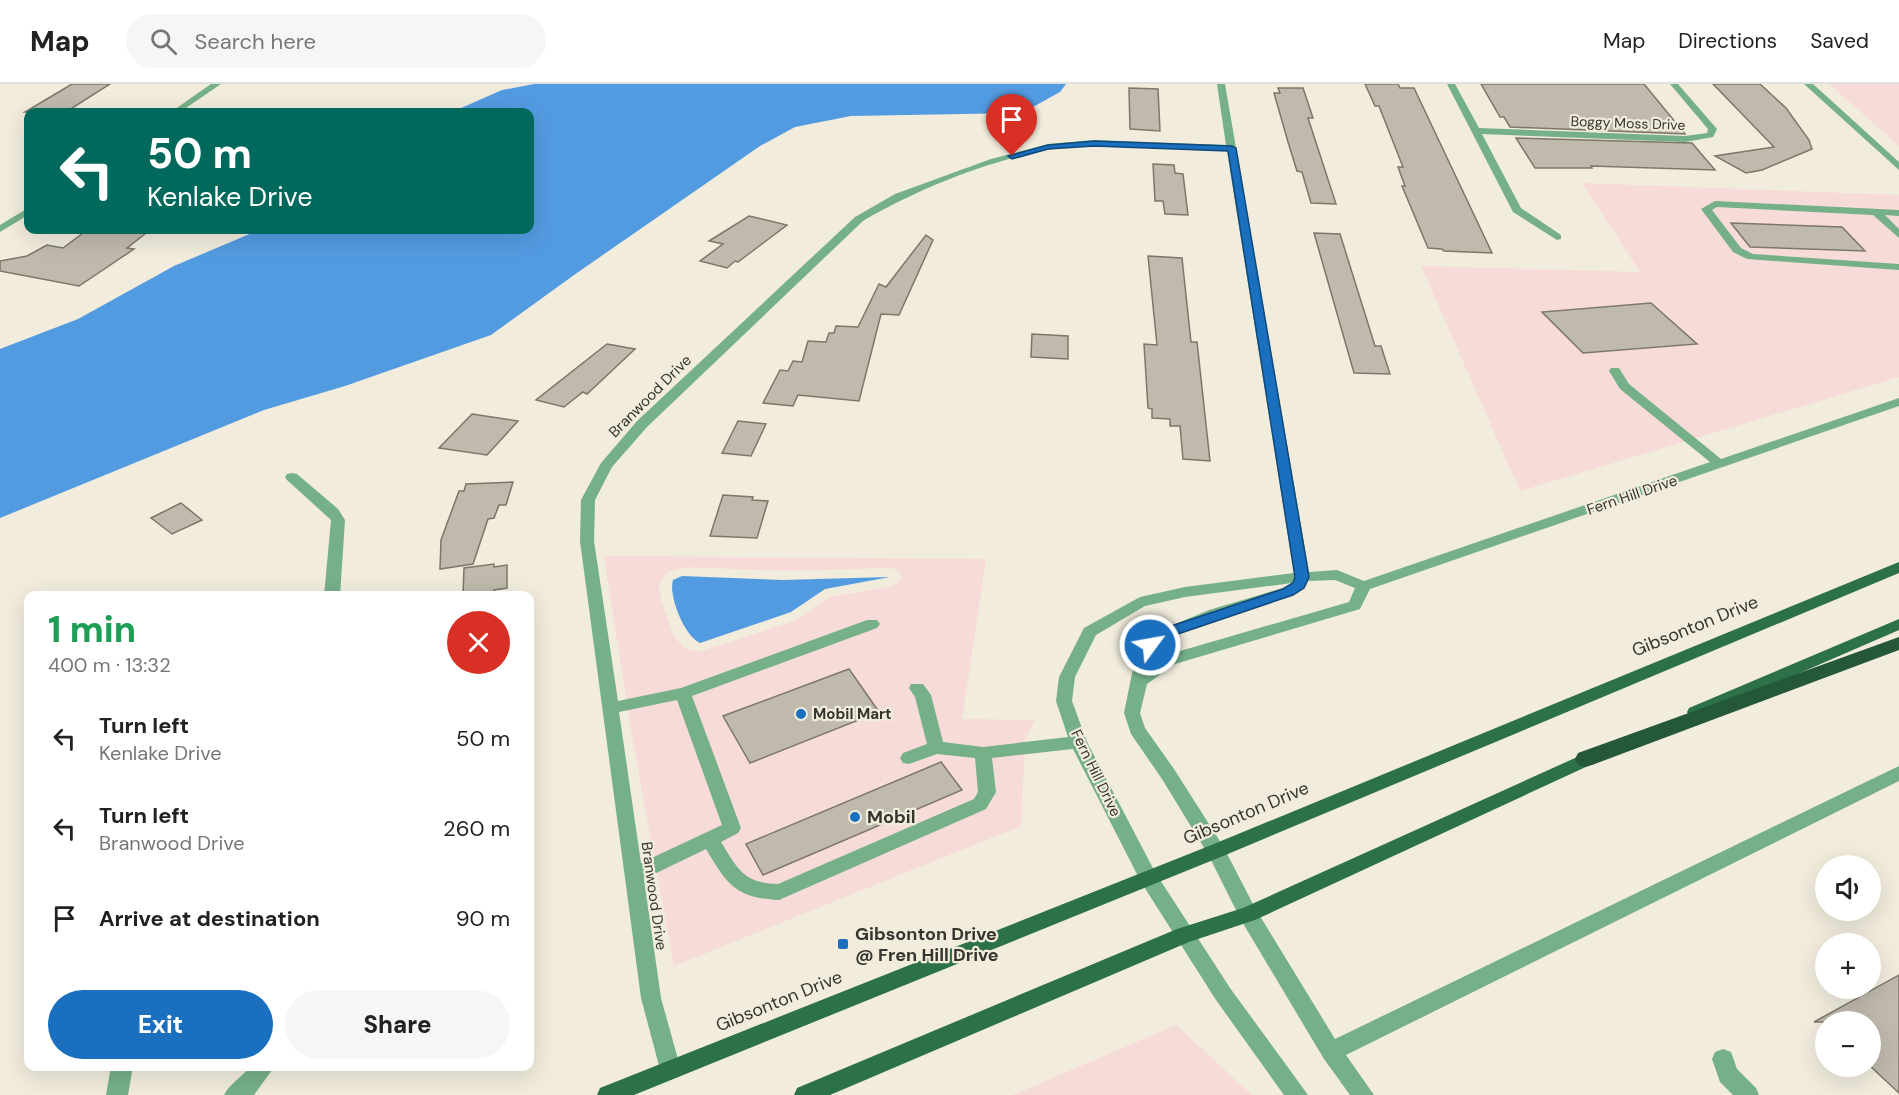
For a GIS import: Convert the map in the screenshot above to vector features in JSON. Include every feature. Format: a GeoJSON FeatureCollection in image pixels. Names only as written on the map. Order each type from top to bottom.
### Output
{"type":"FeatureCollection","features":[{"type":"Feature","properties":{"kind":"highway"},"geometry":{"type":"LineString","coordinates":[[1585,759],[1899,643]]}},
{"type":"Feature","properties":{"kind":"main road","name":"Gibsonton Drive"},"geometry":{"type":"LineString","coordinates":[[608,1095],[1216,851],[1899,567]]}},
{"type":"Feature","properties":{"kind":"main road"},"geometry":{"type":"LineString","coordinates":[[805,1095],[1184,935],[1248,914],[1585,759],[1899,624]]}},
{"type":"Feature","properties":{"kind":"street"},"geometry":{"type":"LineString","coordinates":[[181,108],[217,84]]}},
{"type":"Feature","properties":{"kind":"street"},"geometry":{"type":"LineString","coordinates":[[1221,84],[1302,577],[1300,585],[1288,592],[1167,632],[1150,645],[1142,657],[1140,681],[1132,713],[1137,730],[1168,774],[1216,851],[1248,914],[1331,1052],[1363,1095]]}},
{"type":"Feature","properties":{"kind":"street"},"geometry":{"type":"LineString","coordinates":[[1451,84],[1478,131],[1517,210],[1557,237]]}},
{"type":"Feature","properties":{"kind":"street","name":"Boggy Moss Drive"},"geometry":{"type":"LineString","coordinates":[[1478,131],[1685,139],[1710,135],[1713,129],[1674,84]]}},
{"type":"Feature","properties":{"kind":"street"},"geometry":{"type":"LineString","coordinates":[[1808,84],[1899,167]]}},
{"type":"Feature","properties":{"kind":"street","name":"Branwood Drive"},"geometry":{"type":"LineString","coordinates":[[670,1070],[651,998],[587,541],[588,500],[606,466],[642,424],[859,219],[898,196],[994,161],[1048,147],[1094,143],[1232,148]]}},
{"type":"Feature","properties":{"kind":"street"},"geometry":{"type":"LineString","coordinates":[[1882,152],[1899,152]]}},
{"type":"Feature","properties":{"kind":"street"},"geometry":{"type":"LineString","coordinates":[[1899,213],[1715,204],[1706,209],[1737,250],[1751,257],[1899,267]]}},
{"type":"Feature","properties":{"kind":"street"},"geometry":{"type":"LineString","coordinates":[[1876,212],[1899,235]]}},
{"type":"Feature","properties":{"kind":"street"},"geometry":{"type":"LineString","coordinates":[[0,229],[24,214]]}},
{"type":"Feature","properties":{"kind":"street"},"geometry":{"type":"LineString","coordinates":[[1615,371],[1624,386],[1720,464]]}},
{"type":"Feature","properties":{"kind":"street","name":"Fern Hill Drive"},"geometry":{"type":"LineString","coordinates":[[1297,1095],[1223,994],[1148,877],[1078,742],[1064,701],[1067,677],[1090,632],[1140,602],[1185,592],[1302,577],[1337,575],[1364,586],[1899,402]]}},
{"type":"Feature","properties":{"kind":"street"},"geometry":{"type":"LineString","coordinates":[[292,477],[333,512],[338,520],[332,591]]}},
{"type":"Feature","properties":{"kind":"street"},"geometry":{"type":"LineString","coordinates":[[1140,681],[1170,660],[1355,605],[1364,586]]}},
{"type":"Feature","properties":{"kind":"street"},"geometry":{"type":"LineString","coordinates":[[611,708],[683,693],[872,624]]}},
{"type":"Feature","properties":{"kind":"street"},"geometry":{"type":"LineString","coordinates":[[917,688],[923,695],[936,747]]}},
{"type":"Feature","properties":{"kind":"street"},"geometry":{"type":"LineString","coordinates":[[634,875],[732,828],[683,693]]}},
{"type":"Feature","properties":{"kind":"street"},"geometry":{"type":"LineString","coordinates":[[909,758],[936,747],[983,753],[1078,742]]}},
{"type":"Feature","properties":{"kind":"street"},"geometry":{"type":"LineString","coordinates":[[710,840],[740,886],[757,893],[779,892],[980,804],[987,792],[983,753]]}},
{"type":"Feature","properties":{"kind":"street"},"geometry":{"type":"LineString","coordinates":[[1331,1052],[1899,773]]}},
{"type":"Feature","properties":{"kind":"street"},"geometry":{"type":"LineString","coordinates":[[1724,1059],[1728,1075],[1748,1095]]}},
{"type":"Feature","properties":{"kind":"street"},"geometry":{"type":"LineString","coordinates":[[117,1095],[121,1071]]}},
{"type":"Feature","properties":{"kind":"street"},"geometry":{"type":"LineString","coordinates":[[235,1095],[245,1089],[260,1071]]}},
{"type":"Feature","properties":{"kind":"shaded area"},"geometry":{"type":"Polygon","coordinates":[[[1829,84],[1899,84],[1899,146],[1896,143],[1829,84]]]}},
{"type":"Feature","properties":{"kind":"shaded area"},"geometry":{"type":"Polygon","coordinates":[[[1582,183],[1899,195],[1899,377],[1520,491],[1421,266],[1640,272],[1582,183]]]}},
{"type":"Feature","properties":{"kind":"shaded area"},"geometry":{"type":"Polygon","coordinates":[[[604,556],[986,559],[962,719],[1035,720],[1025,740],[1021,826],[674,966],[632,736],[604,556]],[[685,567],[668,572],[659,586],[661,600],[674,636],[684,648],[698,652],[795,621],[830,597],[892,586],[902,577],[898,570],[890,568],[785,571],[685,567]]]}},
{"type":"Feature","properties":{"kind":"shaded area"},"geometry":{"type":"Polygon","coordinates":[[[1176,1025],[1252,1095],[1013,1095],[1176,1025]]]}},
{"type":"Feature","properties":{"kind":"water"},"geometry":{"type":"Polygon","coordinates":[[[534,84],[1066,84],[1060,92],[1022,113],[851,116],[795,127],[760,146],[491,335],[345,386],[264,410],[0,518],[0,349],[78,319],[174,266],[250,234],[534,234],[534,108],[461,108],[502,90],[534,84]]]}},
{"type":"Feature","properties":{"kind":"water"},"geometry":{"type":"Polygon","coordinates":[[[682,576],[783,580],[890,577],[825,589],[791,612],[700,643],[689,633],[675,605],[673,580],[682,576]]]}},
{"type":"Feature","properties":{"kind":"building"},"geometry":{"type":"Polygon","coordinates":[[[72,84],[110,84],[72,108],[32,108],[72,84]]]}},
{"type":"Feature","properties":{"kind":"building"},"geometry":{"type":"Polygon","coordinates":[[[1365,84],[1398,84],[1400,88],[1414,88],[1492,253],[1428,248],[1402,186],[1405,186],[1398,167],[1403,167],[1379,106],[1375,106],[1365,84]]]}},
{"type":"Feature","properties":{"kind":"building"},"geometry":{"type":"Polygon","coordinates":[[[1481,84],[1644,84],[1685,134],[1510,127],[1504,117],[1500,117],[1481,84]]]}},
{"type":"Feature","properties":{"kind":"building"},"geometry":{"type":"Polygon","coordinates":[[[1713,84],[1760,84],[1786,108],[1809,140],[1812,149],[1762,170],[1746,173],[1715,156],[1774,147],[1713,84]]]}},
{"type":"Feature","properties":{"kind":"building"},"geometry":{"type":"Polygon","coordinates":[[[1129,88],[1158,89],[1160,131],[1130,129],[1129,88]]]}},
{"type":"Feature","properties":{"kind":"building"},"geometry":{"type":"Polygon","coordinates":[[[1278,88],[1303,88],[1313,118],[1308,118],[1336,204],[1311,203],[1302,172],[1297,171],[1288,142],[1274,93],[1280,93],[1278,88]]]}},
{"type":"Feature","properties":{"kind":"building"},"geometry":{"type":"Polygon","coordinates":[[[1516,138],[1692,143],[1715,170],[1591,166],[1592,168],[1535,168],[1516,138]]]}},
{"type":"Feature","properties":{"kind":"building"},"geometry":{"type":"Polygon","coordinates":[[[1153,164],[1174,165],[1175,173],[1183,174],[1188,215],[1165,214],[1163,201],[1155,201],[1153,164]]]}},
{"type":"Feature","properties":{"kind":"building"},"geometry":{"type":"Polygon","coordinates":[[[749,216],[787,225],[727,268],[700,261],[723,244],[709,241],[749,216]]]}},
{"type":"Feature","properties":{"kind":"building"},"geometry":{"type":"Polygon","coordinates":[[[1731,223],[1842,227],[1865,251],[1750,247],[1731,223]]]}},
{"type":"Feature","properties":{"kind":"building"},"geometry":{"type":"Polygon","coordinates":[[[1314,233],[1340,234],[1375,346],[1381,346],[1390,374],[1354,373],[1314,233]]]}},
{"type":"Feature","properties":{"kind":"building"},"geometry":{"type":"Polygon","coordinates":[[[82,234],[145,234],[127,248],[134,249],[79,286],[0,271],[0,261],[27,256],[47,245],[63,248],[82,234]]]}},
{"type":"Feature","properties":{"kind":"building"},"geometry":{"type":"Polygon","coordinates":[[[926,235],[933,240],[899,315],[881,314],[859,401],[798,395],[793,406],[763,403],[780,370],[788,371],[793,361],[802,362],[808,341],[826,342],[829,333],[834,333],[836,326],[858,327],[879,284],[886,287],[926,235]]]}},
{"type":"Feature","properties":{"kind":"building"},"geometry":{"type":"Polygon","coordinates":[[[1148,256],[1182,258],[1191,342],[1197,342],[1210,461],[1183,459],[1180,426],[1170,426],[1170,419],[1152,418],[1152,409],[1148,408],[1144,344],[1157,345],[1148,256]]]}},
{"type":"Feature","properties":{"kind":"building"},"geometry":{"type":"Polygon","coordinates":[[[1651,303],[1697,344],[1583,353],[1542,312],[1651,303]]]}},
{"type":"Feature","properties":{"kind":"building"},"geometry":{"type":"Polygon","coordinates":[[[1032,334],[1068,336],[1068,359],[1031,357],[1032,334]]]}},
{"type":"Feature","properties":{"kind":"building"},"geometry":{"type":"Polygon","coordinates":[[[607,344],[635,349],[587,394],[583,392],[564,407],[536,400],[607,344]]]}},
{"type":"Feature","properties":{"kind":"building"},"geometry":{"type":"Polygon","coordinates":[[[472,414],[518,421],[487,455],[439,448],[472,414]]]}},
{"type":"Feature","properties":{"kind":"building"},"geometry":{"type":"Polygon","coordinates":[[[738,421],[766,424],[751,456],[722,453],[738,421]]]}},
{"type":"Feature","properties":{"kind":"building"},"geometry":{"type":"Polygon","coordinates":[[[513,482],[506,505],[499,505],[494,518],[488,519],[473,564],[440,569],[441,540],[459,491],[464,491],[466,484],[513,482]]]}},
{"type":"Feature","properties":{"kind":"building"},"geometry":{"type":"Polygon","coordinates":[[[723,495],[753,497],[752,500],[768,501],[757,538],[710,536],[723,495]]]}},
{"type":"Feature","properties":{"kind":"building"},"geometry":{"type":"Polygon","coordinates":[[[181,503],[202,520],[172,534],[151,518],[181,503]]]}},
{"type":"Feature","properties":{"kind":"building"},"geometry":{"type":"Polygon","coordinates":[[[494,564],[494,567],[507,565],[507,588],[494,591],[463,591],[464,568],[494,564]]]}},
{"type":"Feature","properties":{"kind":"building","name":"Mobil Mart"},"geometry":{"type":"Polygon","coordinates":[[[849,669],[879,712],[750,763],[723,716],[849,669]]]}},
{"type":"Feature","properties":{"kind":"building","name":"Mobil"},"geometry":{"type":"Polygon","coordinates":[[[941,762],[962,790],[763,875],[746,844],[941,762]]]}},
{"type":"Feature","properties":{"kind":"building"},"geometry":{"type":"Polygon","coordinates":[[[1899,975],[1899,1093],[1881,1076],[1881,1011],[1834,1011],[1856,999],[1881,999],[1881,985],[1899,975]]]}},
{"type":"Feature","properties":{"kind":"place","name":"Mobil Mart"},"geometry":{"type":"Point","coordinates":[801,714]}},
{"type":"Feature","properties":{"kind":"place","name":"Mobil"},"geometry":{"type":"Point","coordinates":[855,817]}},
{"type":"Feature","properties":{"kind":"place","name":"Gibsonton Drive @ Fren Hill Drive"},"geometry":{"type":"Point","coordinates":[843,944]}},
{"type":"Feature","properties":{"kind":"route"},"geometry":{"type":"LineString","coordinates":[[1012,156],[1048,147],[1094,143],[1232,148],[1302,577],[1300,585],[1288,592],[1258,600],[1167,632],[1150,645]]}}]}
